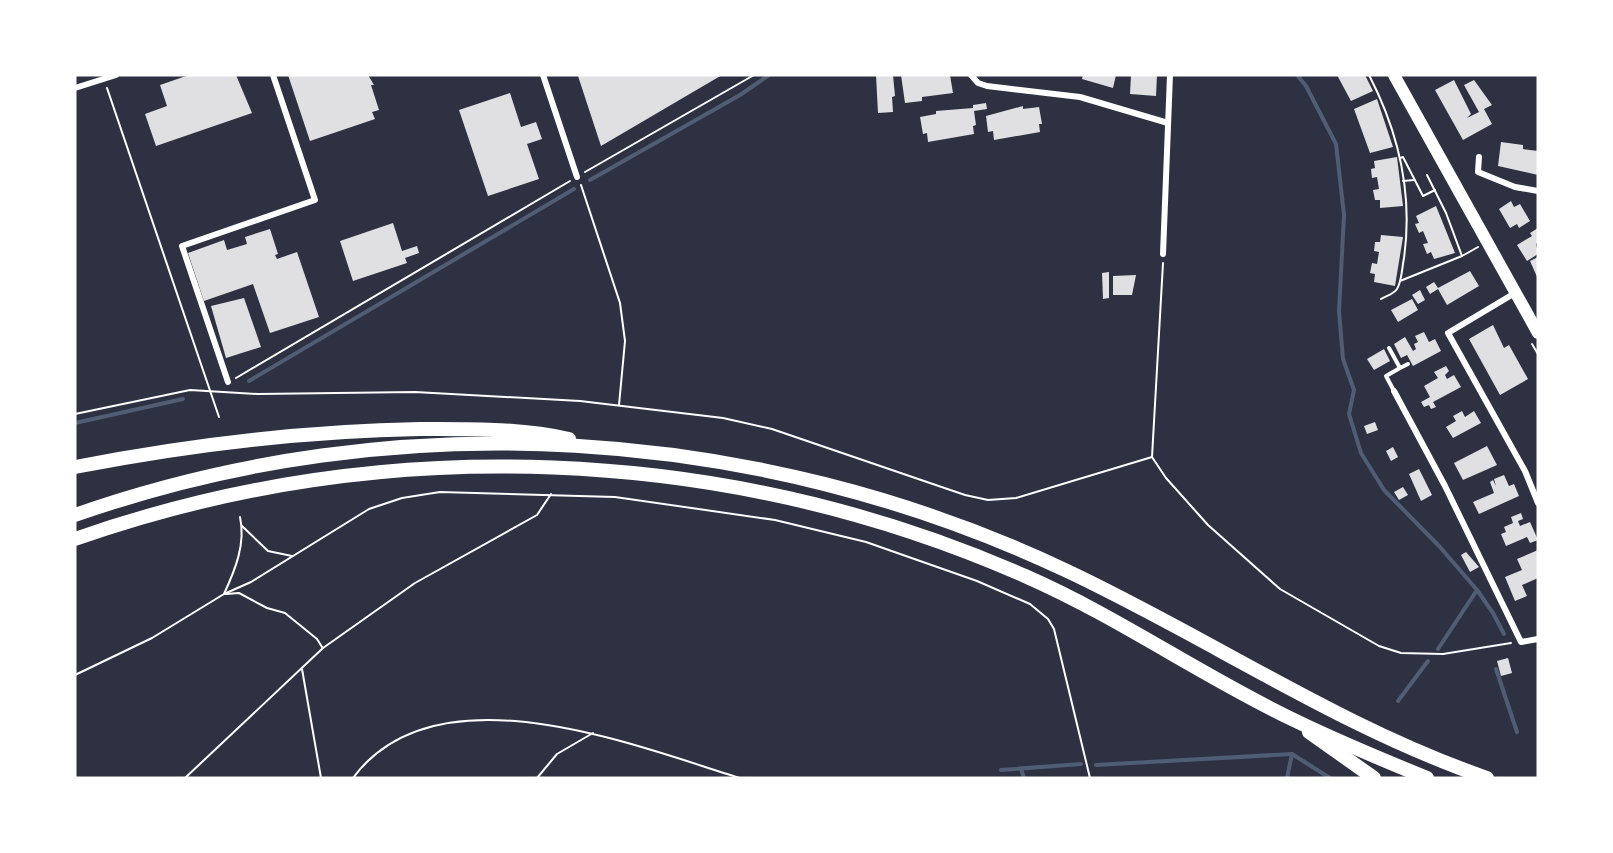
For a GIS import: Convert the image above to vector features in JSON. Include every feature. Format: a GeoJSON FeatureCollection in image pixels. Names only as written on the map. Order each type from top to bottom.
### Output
{"type":"FeatureCollection","features":[{"type":"Feature","properties":{"kind":"highway"},"geometry":{"type":"LineString","coordinates":[[75,467],[217,444],[309,434],[386,430],[538,432],[610,448]]}},
{"type":"Feature","properties":{"kind":"highway"},"geometry":{"type":"LineString","coordinates":[[75,515],[207,477],[349,452],[475,444],[610,448],[710,460],[809,479],[886,500],[971,530],[1094,584],[1359,726],[1487,778]]}},
{"type":"Feature","properties":{"kind":"highway"},"geometry":{"type":"LineString","coordinates":[[75,539],[148,516],[244,492],[332,477],[408,469],[486,466],[564,467],[706,482],[836,509],[931,539],[994,563],[1114,619],[1296,721],[1427,778]]}},
{"type":"Feature","properties":{"kind":"highway"},"geometry":{"type":"LineString","coordinates":[[1296,721],[1333,752],[1374,778]]}},
{"type":"Feature","properties":{"kind":"main road"},"geometry":{"type":"LineString","coordinates":[[1394,75],[1538,333]]}},
{"type":"Feature","properties":{"kind":"street"},"geometry":{"type":"LineString","coordinates":[[75,88],[116,75]]}},
{"type":"Feature","properties":{"kind":"street"},"geometry":{"type":"LineString","coordinates":[[228,382],[182,246],[315,200],[273,75]]}},
{"type":"Feature","properties":{"kind":"street"},"geometry":{"type":"LineString","coordinates":[[543,75],[578,177]]}},
{"type":"Feature","properties":{"kind":"street"},"geometry":{"type":"LineString","coordinates":[[971,75],[978,83],[987,86],[1080,97],[1168,123]]}},
{"type":"Feature","properties":{"kind":"street"},"geometry":{"type":"LineString","coordinates":[[1163,254],[1170,75]]}},
{"type":"Feature","properties":{"kind":"street"},"geometry":{"type":"LineString","coordinates":[[1479,157],[1478,172],[1515,187],[1538,191]]}},
{"type":"Feature","properties":{"kind":"street"},"geometry":{"type":"LineString","coordinates":[[1516,293],[1448,333],[1525,471],[1538,503]]}},
{"type":"Feature","properties":{"kind":"street"},"geometry":{"type":"LineString","coordinates":[[1394,391],[1445,486],[1521,642],[1538,639]]}},
{"type":"Feature","properties":{"kind":"lane"},"geometry":{"type":"LineString","coordinates":[[1389,348],[1400,368]]}},
{"type":"Feature","properties":{"kind":"lane"},"geometry":{"type":"LineString","coordinates":[[1394,391],[1386,376],[1408,364]]}},
{"type":"Feature","properties":{"kind":"path"},"geometry":{"type":"LineString","coordinates":[[75,414],[183,390],[212,391],[754,75]]}},
{"type":"Feature","properties":{"kind":"path"},"geometry":{"type":"LineString","coordinates":[[1369,75],[1385,110],[1400,158],[1403,181],[1406,241],[1400,281],[1397,290],[1381,299]]}},
{"type":"Feature","properties":{"kind":"path"},"geometry":{"type":"LineString","coordinates":[[104,79],[219,417]]}},
{"type":"Feature","properties":{"kind":"path"},"geometry":{"type":"LineString","coordinates":[[1400,158],[1403,157],[1423,196],[1435,190]]}},
{"type":"Feature","properties":{"kind":"path"},"geometry":{"type":"LineString","coordinates":[[1427,175],[1462,256]]}},
{"type":"Feature","properties":{"kind":"path"},"geometry":{"type":"LineString","coordinates":[[578,177],[620,303],[625,341],[619,405]]}},
{"type":"Feature","properties":{"kind":"path"},"geometry":{"type":"LineString","coordinates":[[1403,181],[1414,180]]}},
{"type":"Feature","properties":{"kind":"path"},"geometry":{"type":"LineString","coordinates":[[1400,281],[1462,256],[1478,247]]}},
{"type":"Feature","properties":{"kind":"path"},"geometry":{"type":"LineString","coordinates":[[1163,254],[1152,457],[1166,478],[1208,525],[1280,589],[1379,646],[1401,653],[1443,654],[1521,642]]}},
{"type":"Feature","properties":{"kind":"path"},"geometry":{"type":"LineString","coordinates":[[244,393],[450,393],[619,405],[723,418],[772,429],[965,495],[988,500],[1016,498],[1152,457]]}},
{"type":"Feature","properties":{"kind":"path"},"geometry":{"type":"LineString","coordinates":[[75,675],[152,638],[224,594],[251,582],[369,509],[402,498],[440,492],[551,494],[663,502],[775,520],[866,542],[977,582],[1030,604],[1048,619],[1054,629],[1090,778]]}},
{"type":"Feature","properties":{"kind":"path"},"geometry":{"type":"LineString","coordinates":[[185,778],[323,648],[415,582],[537,515],[551,494]]}},
{"type":"Feature","properties":{"kind":"path"},"geometry":{"type":"LineString","coordinates":[[224,594],[236,567],[242,526],[240,517]]}},
{"type":"Feature","properties":{"kind":"path"},"geometry":{"type":"LineString","coordinates":[[242,526],[268,551],[293,557]]}},
{"type":"Feature","properties":{"kind":"path"},"geometry":{"type":"LineString","coordinates":[[224,594],[239,593],[267,608],[285,613],[317,639],[323,648]]}},
{"type":"Feature","properties":{"kind":"path"},"geometry":{"type":"LineString","coordinates":[[302,668],[321,778]]}},
{"type":"Feature","properties":{"kind":"path"},"geometry":{"type":"LineString","coordinates":[[353,778],[385,747],[423,730],[471,720],[525,720],[593,733],[740,778]]}},
{"type":"Feature","properties":{"kind":"path"},"geometry":{"type":"LineString","coordinates":[[537,778],[557,754],[593,733]]}},
{"type":"Feature","properties":{"kind":"building"},"geometry":{"type":"Polygon","coordinates":[[[189,75],[236,75],[252,113],[156,146],[145,114],[167,106],[160,85],[189,75]]]}},
{"type":"Feature","properties":{"kind":"building"},"geometry":{"type":"Polygon","coordinates":[[[288,75],[368,75],[374,85],[371,85],[379,110],[372,112],[375,119],[310,141],[288,75]]]}},
{"type":"Feature","properties":{"kind":"building"},"geometry":{"type":"Polygon","coordinates":[[[722,75],[601,146],[578,76],[722,75]]]}},
{"type":"Feature","properties":{"kind":"building"},"geometry":{"type":"Polygon","coordinates":[[[876,75],[893,75],[895,96],[892,97],[893,112],[878,113],[876,75]]]}},
{"type":"Feature","properties":{"kind":"building"},"geometry":{"type":"Polygon","coordinates":[[[901,75],[950,75],[953,93],[922,97],[922,101],[905,103],[901,75]]]}},
{"type":"Feature","properties":{"kind":"building"},"geometry":{"type":"Polygon","coordinates":[[[1083,75],[1116,75],[1113,88],[1082,79],[1083,75]]]}},
{"type":"Feature","properties":{"kind":"building"},"geometry":{"type":"Polygon","coordinates":[[[1131,75],[1157,75],[1156,96],[1130,94],[1131,75]]]}},
{"type":"Feature","properties":{"kind":"building"},"geometry":{"type":"Polygon","coordinates":[[[1337,75],[1365,75],[1373,91],[1351,101],[1337,75]]]}},
{"type":"Feature","properties":{"kind":"building"},"geometry":{"type":"Polygon","coordinates":[[[1454,80],[1471,114],[1467,118],[1479,112],[1464,85],[1474,80],[1492,105],[1484,109],[1492,124],[1463,140],[1435,90],[1454,80]]]}},
{"type":"Feature","properties":{"kind":"building"},"geometry":{"type":"Polygon","coordinates":[[[510,93],[521,127],[536,122],[542,139],[527,144],[539,179],[488,196],[459,110],[510,93]]]}},
{"type":"Feature","properties":{"kind":"building"},"geometry":{"type":"Polygon","coordinates":[[[1377,99],[1393,147],[1370,153],[1354,109],[1377,99]]]}},
{"type":"Feature","properties":{"kind":"building"},"geometry":{"type":"Polygon","coordinates":[[[986,103],[987,109],[974,111],[976,125],[973,126],[974,134],[928,142],[927,133],[923,134],[920,117],[936,114],[936,111],[973,108],[973,105],[986,103]]]}},
{"type":"Feature","properties":{"kind":"building"},"geometry":{"type":"Polygon","coordinates":[[[1023,106],[1023,109],[1039,107],[1042,124],[1039,124],[1040,132],[994,140],[993,131],[988,132],[986,116],[1023,106]]]}},
{"type":"Feature","properties":{"kind":"building"},"geometry":{"type":"Polygon","coordinates":[[[1501,142],[1523,145],[1523,149],[1538,151],[1538,175],[1498,166],[1501,142]]]}},
{"type":"Feature","properties":{"kind":"building"},"geometry":{"type":"Polygon","coordinates":[[[1397,157],[1403,206],[1380,208],[1380,200],[1375,200],[1373,190],[1379,189],[1377,177],[1372,178],[1371,169],[1375,168],[1374,161],[1397,157]]]}},
{"type":"Feature","properties":{"kind":"building"},"geometry":{"type":"Polygon","coordinates":[[[1511,201],[1514,207],[1520,204],[1530,221],[1519,228],[1517,224],[1510,228],[1499,209],[1511,201]]]}},
{"type":"Feature","properties":{"kind":"building"},"geometry":{"type":"Polygon","coordinates":[[[1436,206],[1455,253],[1434,259],[1431,252],[1427,254],[1423,244],[1428,243],[1423,231],[1419,233],[1415,224],[1419,223],[1416,216],[1436,206]]]}},
{"type":"Feature","properties":{"kind":"building"},"geometry":{"type":"Polygon","coordinates":[[[393,223],[402,251],[417,246],[419,253],[405,258],[407,263],[353,281],[340,241],[393,223]]]}},
{"type":"Feature","properties":{"kind":"building"},"geometry":{"type":"Polygon","coordinates":[[[1538,228],[1536,244],[1538,254],[1527,261],[1517,245],[1532,236],[1530,233],[1538,228]]]}},
{"type":"Feature","properties":{"kind":"building"},"geometry":{"type":"Polygon","coordinates":[[[270,229],[278,254],[275,255],[277,259],[297,252],[319,317],[270,333],[253,284],[204,301],[188,253],[224,240],[227,250],[247,244],[245,237],[270,229]]]}},
{"type":"Feature","properties":{"kind":"building"},"geometry":{"type":"Polygon","coordinates":[[[1381,235],[1403,237],[1395,286],[1374,282],[1375,274],[1370,273],[1372,263],[1377,264],[1379,252],[1374,251],[1375,242],[1380,242],[1381,235]]]}},
{"type":"Feature","properties":{"kind":"building"},"geometry":{"type":"Polygon","coordinates":[[[1538,257],[1538,279],[1530,261],[1538,257]]]}},
{"type":"Feature","properties":{"kind":"building"},"geometry":{"type":"Polygon","coordinates":[[[1470,271],[1479,286],[1447,305],[1438,289],[1430,294],[1426,287],[1434,282],[1438,288],[1470,271]]]}},
{"type":"Feature","properties":{"kind":"building"},"geometry":{"type":"Polygon","coordinates":[[[1109,272],[1109,298],[1103,299],[1102,273],[1109,272]]]}},
{"type":"Feature","properties":{"kind":"building"},"geometry":{"type":"Polygon","coordinates":[[[1136,275],[1132,295],[1113,295],[1113,276],[1136,275]]]}},
{"type":"Feature","properties":{"kind":"building"},"geometry":{"type":"Polygon","coordinates":[[[1420,290],[1425,300],[1418,304],[1412,295],[1420,290]]]}},
{"type":"Feature","properties":{"kind":"building"},"geometry":{"type":"Polygon","coordinates":[[[244,298],[261,347],[226,358],[211,306],[244,298]]]}},
{"type":"Feature","properties":{"kind":"building"},"geometry":{"type":"Polygon","coordinates":[[[1412,299],[1418,310],[1398,322],[1391,310],[1412,299]]]}},
{"type":"Feature","properties":{"kind":"building"},"geometry":{"type":"Polygon","coordinates":[[[1493,325],[1504,348],[1509,345],[1528,379],[1500,395],[1469,339],[1493,325]]]}},
{"type":"Feature","properties":{"kind":"building"},"geometry":{"type":"Polygon","coordinates":[[[1424,332],[1429,342],[1435,339],[1441,351],[1413,366],[1407,355],[1401,358],[1394,344],[1405,337],[1413,351],[1416,349],[1414,344],[1418,342],[1415,336],[1424,332]]]}},
{"type":"Feature","properties":{"kind":"building"},"geometry":{"type":"Polygon","coordinates":[[[1384,349],[1390,361],[1374,370],[1367,359],[1384,349]]]}},
{"type":"Feature","properties":{"kind":"building"},"geometry":{"type":"Polygon","coordinates":[[[1446,366],[1449,371],[1445,375],[1447,379],[1454,375],[1461,387],[1433,402],[1436,407],[1431,409],[1429,405],[1424,407],[1421,402],[1430,397],[1424,386],[1438,378],[1434,372],[1446,366]]]}},
{"type":"Feature","properties":{"kind":"building"},"geometry":{"type":"Polygon","coordinates":[[[1462,411],[1465,417],[1474,411],[1481,423],[1453,438],[1446,427],[1456,421],[1453,416],[1462,411]]]}},
{"type":"Feature","properties":{"kind":"building"},"geometry":{"type":"Polygon","coordinates":[[[1375,422],[1378,430],[1367,434],[1364,426],[1375,422]]]}},
{"type":"Feature","properties":{"kind":"building"},"geometry":{"type":"Polygon","coordinates":[[[1487,446],[1497,465],[1463,480],[1454,463],[1487,446]]]}},
{"type":"Feature","properties":{"kind":"building"},"geometry":{"type":"Polygon","coordinates":[[[1393,447],[1398,457],[1391,461],[1386,451],[1393,447]]]}},
{"type":"Feature","properties":{"kind":"building"},"geometry":{"type":"Polygon","coordinates":[[[1419,469],[1432,495],[1421,501],[1409,474],[1419,469]]]}},
{"type":"Feature","properties":{"kind":"building"},"geometry":{"type":"Polygon","coordinates":[[[1504,475],[1509,486],[1514,484],[1519,496],[1479,514],[1473,502],[1494,493],[1490,482],[1493,480],[1496,486],[1494,479],[1504,475]]]}},
{"type":"Feature","properties":{"kind":"building"},"geometry":{"type":"Polygon","coordinates":[[[1403,487],[1408,495],[1399,500],[1394,492],[1403,487]]]}},
{"type":"Feature","properties":{"kind":"building"},"geometry":{"type":"Polygon","coordinates":[[[1521,513],[1523,519],[1518,521],[1520,526],[1530,522],[1538,540],[1530,543],[1527,537],[1506,546],[1501,534],[1506,532],[1504,527],[1513,523],[1511,517],[1521,513]]]}},
{"type":"Feature","properties":{"kind":"building"},"geometry":{"type":"Polygon","coordinates":[[[1538,550],[1538,578],[1522,585],[1527,596],[1515,601],[1505,577],[1522,570],[1517,559],[1538,550]]]}},
{"type":"Feature","properties":{"kind":"building"},"geometry":{"type":"Polygon","coordinates":[[[1466,552],[1479,567],[1470,572],[1461,555],[1466,552]]]}},
{"type":"Feature","properties":{"kind":"building"},"geometry":{"type":"Polygon","coordinates":[[[1508,658],[1512,673],[1501,676],[1497,661],[1508,658]]]}},
{"type":"Feature","properties":{"kind":"waterway"},"geometry":{"type":"LineString","coordinates":[[590,180],[740,95],[769,75]]}},
{"type":"Feature","properties":{"kind":"waterway"},"geometry":{"type":"LineString","coordinates":[[1297,75],[1306,86],[1336,144],[1344,215],[1339,311],[1343,359],[1354,390],[1349,414],[1361,453],[1384,490],[1440,547],[1477,590],[1438,649]]}},
{"type":"Feature","properties":{"kind":"waterway"},"geometry":{"type":"LineString","coordinates":[[249,381],[574,189]]}},
{"type":"Feature","properties":{"kind":"waterway"},"geometry":{"type":"LineString","coordinates":[[75,423],[183,399]]}},
{"type":"Feature","properties":{"kind":"waterway"},"geometry":{"type":"LineString","coordinates":[[1477,590],[1504,634]]}},
{"type":"Feature","properties":{"kind":"waterway"},"geometry":{"type":"LineString","coordinates":[[1398,701],[1428,661]]}},
{"type":"Feature","properties":{"kind":"waterway"},"geometry":{"type":"LineString","coordinates":[[1496,669],[1517,732]]}},
{"type":"Feature","properties":{"kind":"waterway"},"geometry":{"type":"LineString","coordinates":[[1096,765],[1292,754]]}},
{"type":"Feature","properties":{"kind":"waterway"},"geometry":{"type":"LineString","coordinates":[[1287,778],[1292,754],[1330,778]]}},
{"type":"Feature","properties":{"kind":"waterway"},"geometry":{"type":"LineString","coordinates":[[1001,770],[1081,764]]}},
{"type":"Feature","properties":{"kind":"waterway"},"geometry":{"type":"LineString","coordinates":[[1021,769],[1024,778]]}}]}
